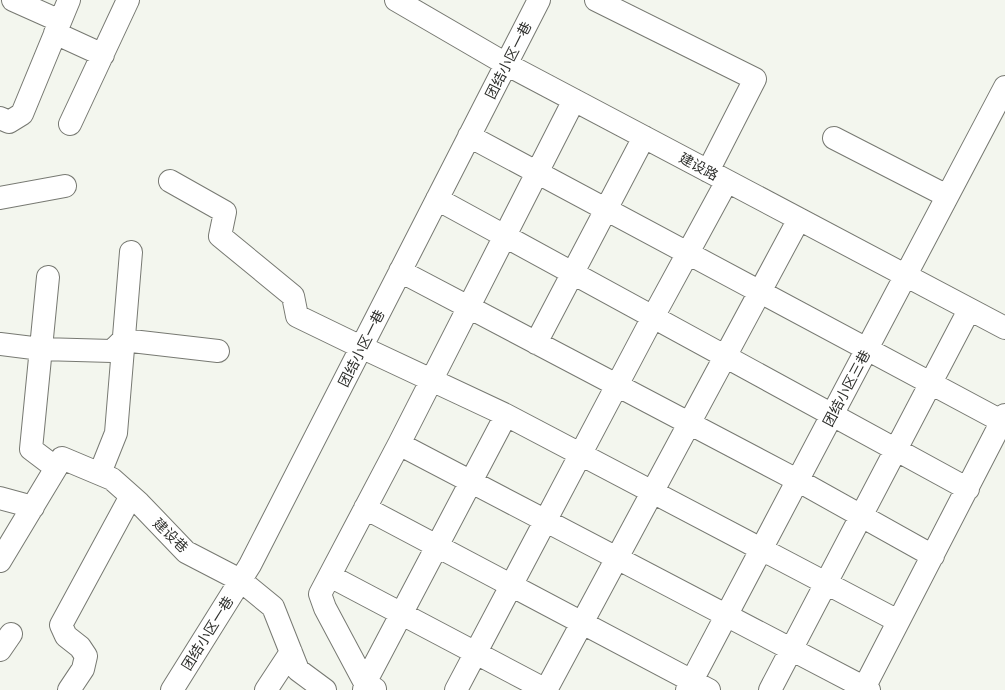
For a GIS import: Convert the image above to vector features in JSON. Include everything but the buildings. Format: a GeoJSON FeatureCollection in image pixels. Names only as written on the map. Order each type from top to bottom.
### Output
{"type":"FeatureCollection","features":[{"type":"Feature","properties":{"kind":"street"},"geometry":{"type":"LineString","coordinates":[[13,0],[103,55]]}},
{"type":"Feature","properties":{"kind":"street"},"geometry":{"type":"LineString","coordinates":[[0,118],[9,122],[22,114],[69,0]]}},
{"type":"Feature","properties":{"kind":"street"},"geometry":{"type":"LineString","coordinates":[[70,124],[128,0]]}},
{"type":"Feature","properties":{"kind":"street","name":"建设路"},"geometry":{"type":"LineString","coordinates":[[396,0],[506,64],[1005,328]]}},
{"type":"Feature","properties":{"kind":"street","name":"团结小区一巷"},"geometry":{"type":"LineString","coordinates":[[172,690],[250,565],[539,0]]}},
{"type":"Feature","properties":{"kind":"street"},"geometry":{"type":"LineString","coordinates":[[596,0],[755,79],[708,171]]}},
{"type":"Feature","properties":{"kind":"street","name":"团结小区三巷"},"geometry":{"type":"LineString","coordinates":[[696,687],[726,615],[1005,87]]}},
{"type":"Feature","properties":{"kind":"street"},"geometry":{"type":"LineString","coordinates":[[369,688],[325,608],[320,594],[399,444],[574,100]]}},
{"type":"Feature","properties":{"kind":"street"},"geometry":{"type":"LineString","coordinates":[[399,444],[865,689],[898,621],[1004,420],[866,349],[469,136]]}},
{"type":"Feature","properties":{"kind":"street"},"geometry":{"type":"LineString","coordinates":[[536,343],[644,137]]}},
{"type":"Feature","properties":{"kind":"street"},"geometry":{"type":"LineString","coordinates":[[834,138],[947,196]]}},
{"type":"Feature","properties":{"kind":"street"},"geometry":{"type":"LineString","coordinates":[[170,181],[225,212],[220,236],[293,296],[297,316],[361,348],[506,416],[898,621]]}},
{"type":"Feature","properties":{"kind":"street"},"geometry":{"type":"LineString","coordinates":[[456,690],[653,317],[727,181]]}},
{"type":"Feature","properties":{"kind":"street"},"geometry":{"type":"LineString","coordinates":[[0,198],[64,186]]}},
{"type":"Feature","properties":{"kind":"street"},"geometry":{"type":"LineString","coordinates":[[437,199],[968,489]]}},
{"type":"Feature","properties":{"kind":"street"},"geometry":{"type":"LineString","coordinates":[[330,576],[546,690],[799,219]]}},
{"type":"Feature","properties":{"kind":"street"},"geometry":{"type":"LineString","coordinates":[[100,473],[116,433],[131,252]]}},
{"type":"Feature","properties":{"kind":"street"},"geometry":{"type":"LineString","coordinates":[[400,271],[797,480],[933,556]]}},
{"type":"Feature","properties":{"kind":"street"},"geometry":{"type":"LineString","coordinates":[[0,561],[56,468],[31,449],[48,277]]}},
{"type":"Feature","properties":{"kind":"street"},"geometry":{"type":"LineString","coordinates":[[770,690],[969,310]]}},
{"type":"Feature","properties":{"kind":"street"},"geometry":{"type":"LineString","coordinates":[[0,344],[41,349],[112,351],[124,340],[218,351]]}},
{"type":"Feature","properties":{"kind":"street"},"geometry":{"type":"LineString","coordinates":[[369,688],[401,614],[506,416]]}},
{"type":"Feature","properties":{"kind":"street","name":"建设巷"},"geometry":{"type":"LineString","coordinates":[[56,468],[62,458],[112,479],[131,496],[186,552],[240,580],[273,607],[298,670],[325,690]]}},
{"type":"Feature","properties":{"kind":"street"},"geometry":{"type":"LineString","coordinates":[[69,690],[83,669],[86,656],[80,647],[66,636],[61,625],[131,496]]}},
{"type":"Feature","properties":{"kind":"street"},"geometry":{"type":"LineString","coordinates":[[0,498],[33,507]]}},
{"type":"Feature","properties":{"kind":"street"},"geometry":{"type":"LineString","coordinates":[[365,508],[583,622],[696,687]]}},
{"type":"Feature","properties":{"kind":"street"},"geometry":{"type":"LineString","coordinates":[[266,690],[291,652]]}}]}
